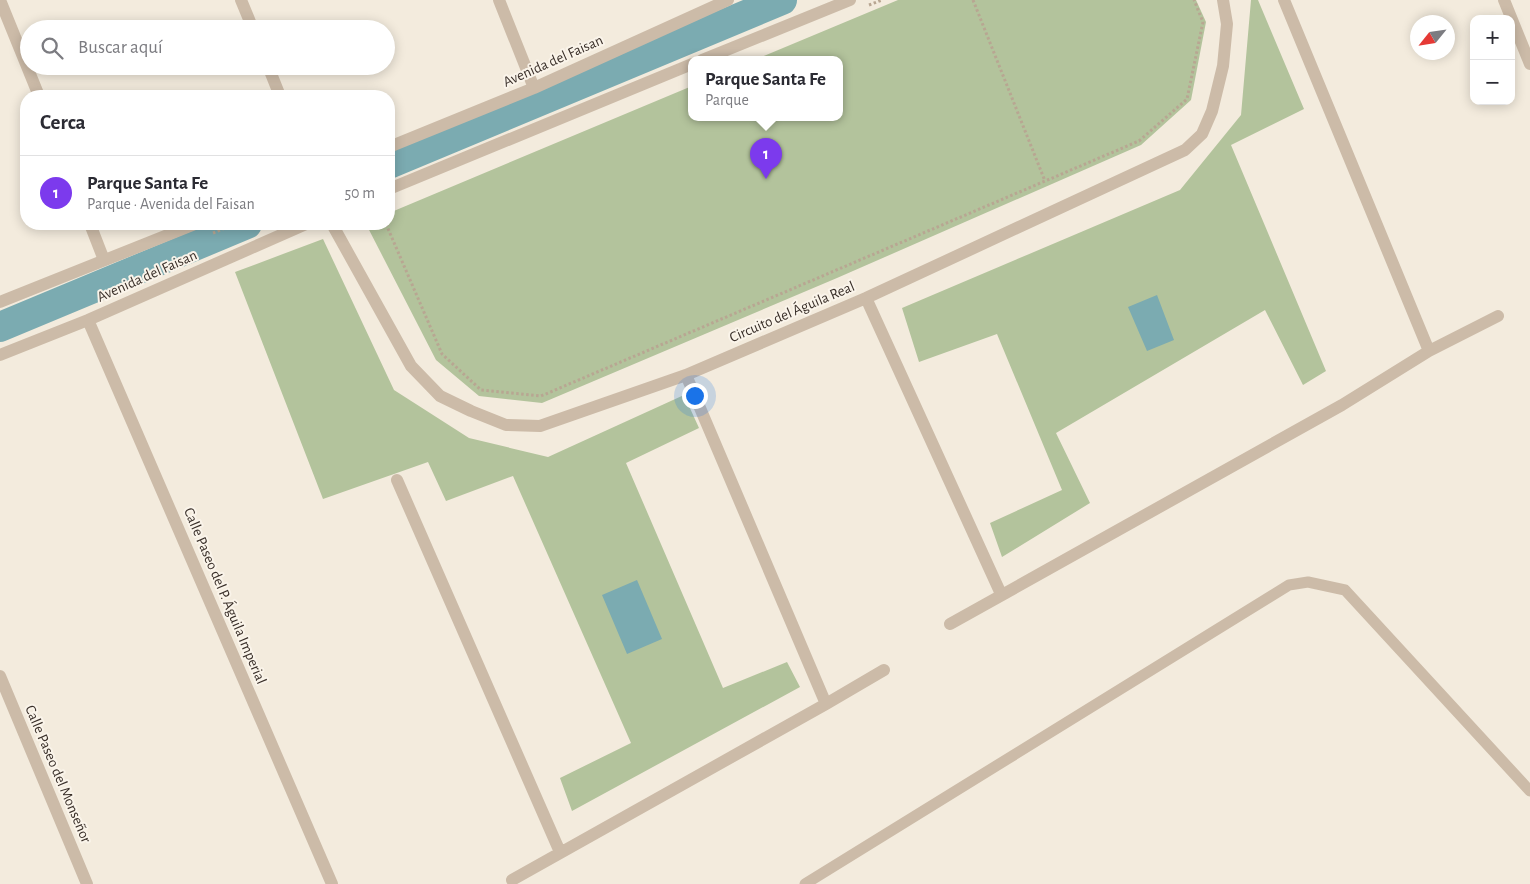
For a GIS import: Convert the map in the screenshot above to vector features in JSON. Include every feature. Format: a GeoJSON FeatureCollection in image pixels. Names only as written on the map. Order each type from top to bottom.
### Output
{"type":"FeatureCollection","features":[{"type":"Feature","properties":{"kind":"street"},"geometry":{"type":"LineString","coordinates":[[0,0],[20,49]]}},
{"type":"Feature","properties":{"kind":"street"},"geometry":{"type":"LineString","coordinates":[[241,0],[249,20]]}},
{"type":"Feature","properties":{"kind":"street"},"geometry":{"type":"LineString","coordinates":[[500,0],[534,88]]}},
{"type":"Feature","properties":{"kind":"street"},"geometry":{"type":"LineString","coordinates":[[712,56],[850,0]]}},
{"type":"Feature","properties":{"kind":"street","name":"Circuito del Águila Real"},"geometry":{"type":"LineString","coordinates":[[335,230],[411,366],[440,396],[506,425],[540,426],[686,375],[866,298],[1185,150],[1202,134],[1212,111],[1224,57],[1227,24],[1223,0]]}},
{"type":"Feature","properties":{"kind":"street"},"geometry":{"type":"LineString","coordinates":[[1284,0],[1429,351]]}},
{"type":"Feature","properties":{"kind":"street"},"geometry":{"type":"LineString","coordinates":[[1504,0],[1530,64]]}},
{"type":"Feature","properties":{"kind":"street","name":"Avenida del Faisan"},"geometry":{"type":"LineString","coordinates":[[395,145],[534,88],[725,1]]}},
{"type":"Feature","properties":{"kind":"street"},"geometry":{"type":"LineString","coordinates":[[395,187],[688,66]]}},
{"type":"Feature","properties":{"kind":"street"},"geometry":{"type":"LineString","coordinates":[[30,75],[37,90]]}},
{"type":"Feature","properties":{"kind":"street"},"geometry":{"type":"LineString","coordinates":[[272,75],[278,90]]}},
{"type":"Feature","properties":{"kind":"street"},"geometry":{"type":"LineString","coordinates":[[92,230],[104,260]]}},
{"type":"Feature","properties":{"kind":"street","name":"Avenida del Faisan"},"geometry":{"type":"LineString","coordinates":[[0,302],[180,230]]}},
{"type":"Feature","properties":{"kind":"street","name":"Avenida del Faisan"},"geometry":{"type":"LineString","coordinates":[[0,355],[88,320],[292,230]]}},
{"type":"Feature","properties":{"kind":"street"},"geometry":{"type":"LineString","coordinates":[[866,298],[1001,594]]}},
{"type":"Feature","properties":{"kind":"street"},"geometry":{"type":"LineString","coordinates":[[950,624],[1342,406],[1429,351],[1498,316]]}},
{"type":"Feature","properties":{"kind":"street","name":"Calle Paseo del P. Águila Imperial"},"geometry":{"type":"LineString","coordinates":[[88,320],[332,884]]}},
{"type":"Feature","properties":{"kind":"street"},"geometry":{"type":"LineString","coordinates":[[686,375],[826,704]]}},
{"type":"Feature","properties":{"kind":"street"},"geometry":{"type":"LineString","coordinates":[[397,480],[560,852]]}},
{"type":"Feature","properties":{"kind":"street"},"geometry":{"type":"LineString","coordinates":[[512,880],[884,670]]}},
{"type":"Feature","properties":{"kind":"street","name":"Calle Paseo del Monseñor"},"geometry":{"type":"LineString","coordinates":[[0,676],[86,884]]}},
{"type":"Feature","properties":{"kind":"lane"},"geometry":{"type":"LineString","coordinates":[[805,884],[1289,585],[1308,582],[1345,590],[1530,791]]}},
{"type":"Feature","properties":{"kind":"path"},"geometry":{"type":"LineString","coordinates":[[973,0],[1045,181]]}},
{"type":"Feature","properties":{"kind":"path"},"geometry":{"type":"LineString","coordinates":[[389,230],[442,354],[481,390],[541,396],[1139,141],[1187,99],[1203,22],[1194,0]]}},
{"type":"Feature","properties":{"kind":"green space"},"geometry":{"type":"Polygon","coordinates":[[[898,0],[1196,0],[1206,22],[1191,100],[1141,145],[837,278],[542,403],[479,396],[436,360],[369,230],[395,230],[395,210],[688,88],[688,121],[843,121],[843,56],[764,56],[898,0]]]}},
{"type":"Feature","properties":{"kind":"green space"},"geometry":{"type":"Polygon","coordinates":[[[1251,0],[1258,0],[1304,109],[1231,145],[1326,371],[1303,385],[1265,310],[1056,433],[1090,503],[1002,557],[990,523],[1062,490],[997,334],[919,362],[902,308],[1180,190],[1241,115],[1251,0]]]}},
{"type":"Feature","properties":{"kind":"green space"},"geometry":{"type":"Polygon","coordinates":[[[323,239],[394,390],[469,438],[548,457],[684,395],[699,428],[626,463],[723,688],[787,662],[800,687],[572,811],[560,778],[631,743],[513,476],[446,501],[428,462],[323,499],[235,272],[323,239]]]}},
{"type":"Feature","properties":{"kind":"water"},"geometry":{"type":"Polygon","coordinates":[[[1157,295],[1174,340],[1147,351],[1128,307],[1157,295]]]}},
{"type":"Feature","properties":{"kind":"water"},"geometry":{"type":"Polygon","coordinates":[[[637,580],[662,639],[627,654],[602,595],[637,580]]]}},
{"type":"Feature","properties":{"kind":"waterway"},"geometry":{"type":"LineString","coordinates":[[395,161],[782,0]]}},
{"type":"Feature","properties":{"kind":"waterway"},"geometry":{"type":"LineString","coordinates":[[0,327],[233,230]]}},
{"type":"Feature","properties":{"kind":"place","name":"Parque Santa Fe"},"geometry":{"type":"Point","coordinates":[766,179]}}]}
